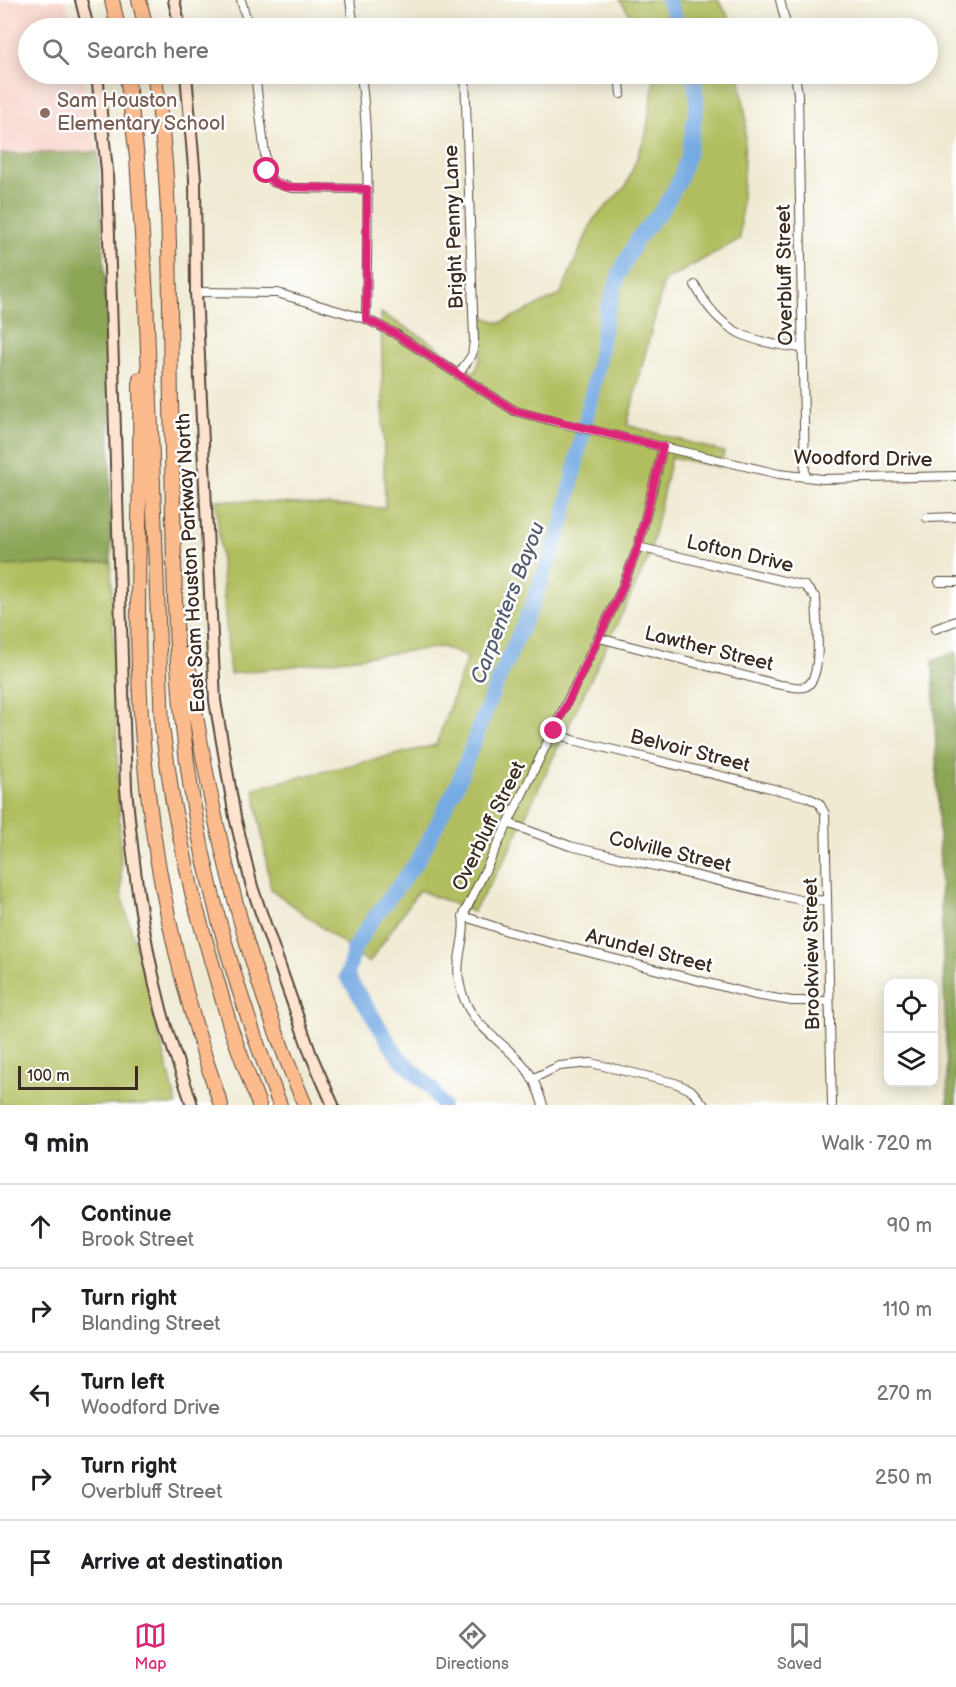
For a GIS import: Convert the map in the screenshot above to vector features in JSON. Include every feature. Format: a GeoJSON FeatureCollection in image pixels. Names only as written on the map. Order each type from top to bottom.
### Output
{"type":"FeatureCollection","features":[{"type":"Feature","properties":{"kind":"highway"},"geometry":{"type":"LineString","coordinates":[[112,0],[116,18]]}},
{"type":"Feature","properties":{"kind":"highway"},"geometry":{"type":"LineString","coordinates":[[140,0],[144,18]]}},
{"type":"Feature","properties":{"kind":"highway","name":"East Sam Houston Parkway North"},"geometry":{"type":"LineString","coordinates":[[128,84],[137,158],[146,297],[159,688],[163,736],[173,803],[193,897],[231,1029],[259,1105]]}},
{"type":"Feature","properties":{"kind":"highway","name":"East Sam Houston Parkway North"},"geometry":{"type":"LineString","coordinates":[[155,84],[166,171],[175,555],[181,697],[195,807],[215,900],[241,998],[280,1105]]}},
{"type":"Feature","properties":{"kind":"highway"},"geometry":{"type":"LineString","coordinates":[[137,158],[141,454],[141,714],[159,870],[186,993],[221,1105]]}},
{"type":"Feature","properties":{"kind":"highway"},"geometry":{"type":"LineString","coordinates":[[175,555],[189,675],[214,814],[229,882],[257,982],[305,1105]]}},
{"type":"Feature","properties":{"kind":"main road"},"geometry":{"type":"LineString","coordinates":[[81,0],[86,18]]}},
{"type":"Feature","properties":{"kind":"main road"},"geometry":{"type":"LineString","coordinates":[[174,0],[178,18]]}},
{"type":"Feature","properties":{"kind":"main road"},"geometry":{"type":"LineString","coordinates":[[98,84],[107,171],[126,788],[132,858],[145,937],[161,1011],[192,1105]]}},
{"type":"Feature","properties":{"kind":"main road","name":"East Sam Houston Parkway North"},"geometry":{"type":"LineString","coordinates":[[187,84],[195,178],[196,292],[217,712],[235,817],[252,887],[307,1044],[333,1105]]}},
{"type":"Feature","properties":{"kind":"street"},"geometry":{"type":"LineString","coordinates":[[241,0],[246,18]]}},
{"type":"Feature","properties":{"kind":"street"},"geometry":{"type":"LineString","coordinates":[[350,0],[353,18]]}},
{"type":"Feature","properties":{"kind":"street"},"geometry":{"type":"LineString","coordinates":[[780,0],[784,18]]}},
{"type":"Feature","properties":{"kind":"street"},"geometry":{"type":"LineString","coordinates":[[256,84],[267,171],[273,182],[292,188],[367,189]]}},
{"type":"Feature","properties":{"kind":"street"},"geometry":{"type":"LineString","coordinates":[[362,84],[367,189],[366,319]]}},
{"type":"Feature","properties":{"kind":"street","name":"Bright Penny Lane"},"geometry":{"type":"LineString","coordinates":[[458,375],[472,356],[474,341],[465,84]]}},
{"type":"Feature","properties":{"kind":"street"},"geometry":{"type":"LineString","coordinates":[[620,84],[621,94]]}},
{"type":"Feature","properties":{"kind":"street","name":"Overbluff Street"},"geometry":{"type":"LineString","coordinates":[[796,84],[805,477]]}},
{"type":"Feature","properties":{"kind":"street"},"geometry":{"type":"LineString","coordinates":[[694,285],[709,310],[739,334],[767,344],[802,348]]}},
{"type":"Feature","properties":{"kind":"street","name":"Woodford Drive"},"geometry":{"type":"LineString","coordinates":[[196,292],[277,293],[366,319],[394,333],[515,411],[565,424],[805,477],[956,476]]}},
{"type":"Feature","properties":{"kind":"street","name":"Overbluff Street"},"geometry":{"type":"LineString","coordinates":[[543,1105],[524,1067],[480,1026],[470,1010],[459,980],[460,949],[465,927],[464,916],[599,638],[638,547],[663,447]]}},
{"type":"Feature","properties":{"kind":"street"},"geometry":{"type":"LineString","coordinates":[[927,518],[956,517]]}},
{"type":"Feature","properties":{"kind":"street","name":"Lofton Drive"},"geometry":{"type":"LineString","coordinates":[[638,547],[805,586],[816,598],[818,667],[811,683]]}},
{"type":"Feature","properties":{"kind":"street"},"geometry":{"type":"LineString","coordinates":[[939,582],[956,582]]}},
{"type":"Feature","properties":{"kind":"street"},"geometry":{"type":"LineString","coordinates":[[935,629],[956,621]]}},
{"type":"Feature","properties":{"kind":"street","name":"Lawther Street"},"geometry":{"type":"LineString","coordinates":[[599,638],[780,685],[803,688],[811,683]]}},
{"type":"Feature","properties":{"kind":"street","name":"Belvoir Street"},"geometry":{"type":"LineString","coordinates":[[554,731],[573,740],[807,797],[819,803]]}},
{"type":"Feature","properties":{"kind":"street","name":"Brookview Street"},"geometry":{"type":"LineString","coordinates":[[819,803],[825,814],[832,1105]]}},
{"type":"Feature","properties":{"kind":"street","name":"Colville Street"},"geometry":{"type":"LineString","coordinates":[[508,823],[582,848],[804,901],[827,900]]}},
{"type":"Feature","properties":{"kind":"street","name":"Arundel Street"},"geometry":{"type":"LineString","coordinates":[[464,916],[510,932],[755,995],[792,1001],[830,1001]]}},
{"type":"Feature","properties":{"kind":"street"},"geometry":{"type":"LineString","coordinates":[[532,1079],[559,1066],[591,1063],[684,1086],[704,1105]]}},
{"type":"Feature","properties":{"kind":"shaded area","name":"Sam Houston Elementary School"},"geometry":{"type":"Polygon","coordinates":[[[0,0],[65,0],[70,18],[18,18],[18,84],[84,84],[98,152],[0,154],[0,0]]]}},
{"type":"Feature","properties":{"kind":"green space"},"geometry":{"type":"Polygon","coordinates":[[[620,0],[718,0],[729,18],[632,18],[620,0]]]}},
{"type":"Feature","properties":{"kind":"green space"},"geometry":{"type":"Polygon","coordinates":[[[654,84],[741,84],[746,118],[740,239],[664,281],[627,425],[724,452],[720,467],[671,457],[649,557],[505,859],[473,912],[419,890],[369,963],[271,889],[254,788],[436,745],[467,657],[442,647],[230,674],[216,500],[385,508],[381,313],[429,341],[475,373],[482,352],[482,316],[500,323],[560,295],[593,220],[626,186],[646,134],[654,84]]]}},
{"type":"Feature","properties":{"kind":"green space"},"geometry":{"type":"Polygon","coordinates":[[[98,152],[109,349],[111,562],[0,566],[0,154],[98,152]]]}},
{"type":"Feature","properties":{"kind":"green space"},"geometry":{"type":"Polygon","coordinates":[[[111,562],[122,898],[143,969],[177,1105],[0,1105],[0,566],[111,562]]]}},
{"type":"Feature","properties":{"kind":"green space"},"geometry":{"type":"Polygon","coordinates":[[[956,652],[956,1105],[948,1105],[933,661],[956,652]]]}},
{"type":"Feature","properties":{"kind":"waterway","name":"Carpenters Bayou"},"geometry":{"type":"LineString","coordinates":[[668,0],[676,18]]}},
{"type":"Feature","properties":{"kind":"waterway","name":"Carpenters Bayou"},"geometry":{"type":"LineString","coordinates":[[442,1105],[431,1088],[397,1055],[347,976],[354,949],[368,926],[419,859],[457,785],[493,692],[532,605],[562,526],[596,374],[607,311],[620,272],[638,238],[662,210],[678,183],[688,156],[697,104],[695,84]]}},
{"type":"Feature","properties":{"kind":"place","name":"Sam Houston Elementary School"},"geometry":{"type":"Point","coordinates":[45,113]}},
{"type":"Feature","properties":{"kind":"route"},"geometry":{"type":"LineString","coordinates":[[267,171],[273,182],[285,187],[367,189],[366,319],[424,351],[489,397],[515,411],[663,447],[638,547],[620,593],[554,731]]}}]}
